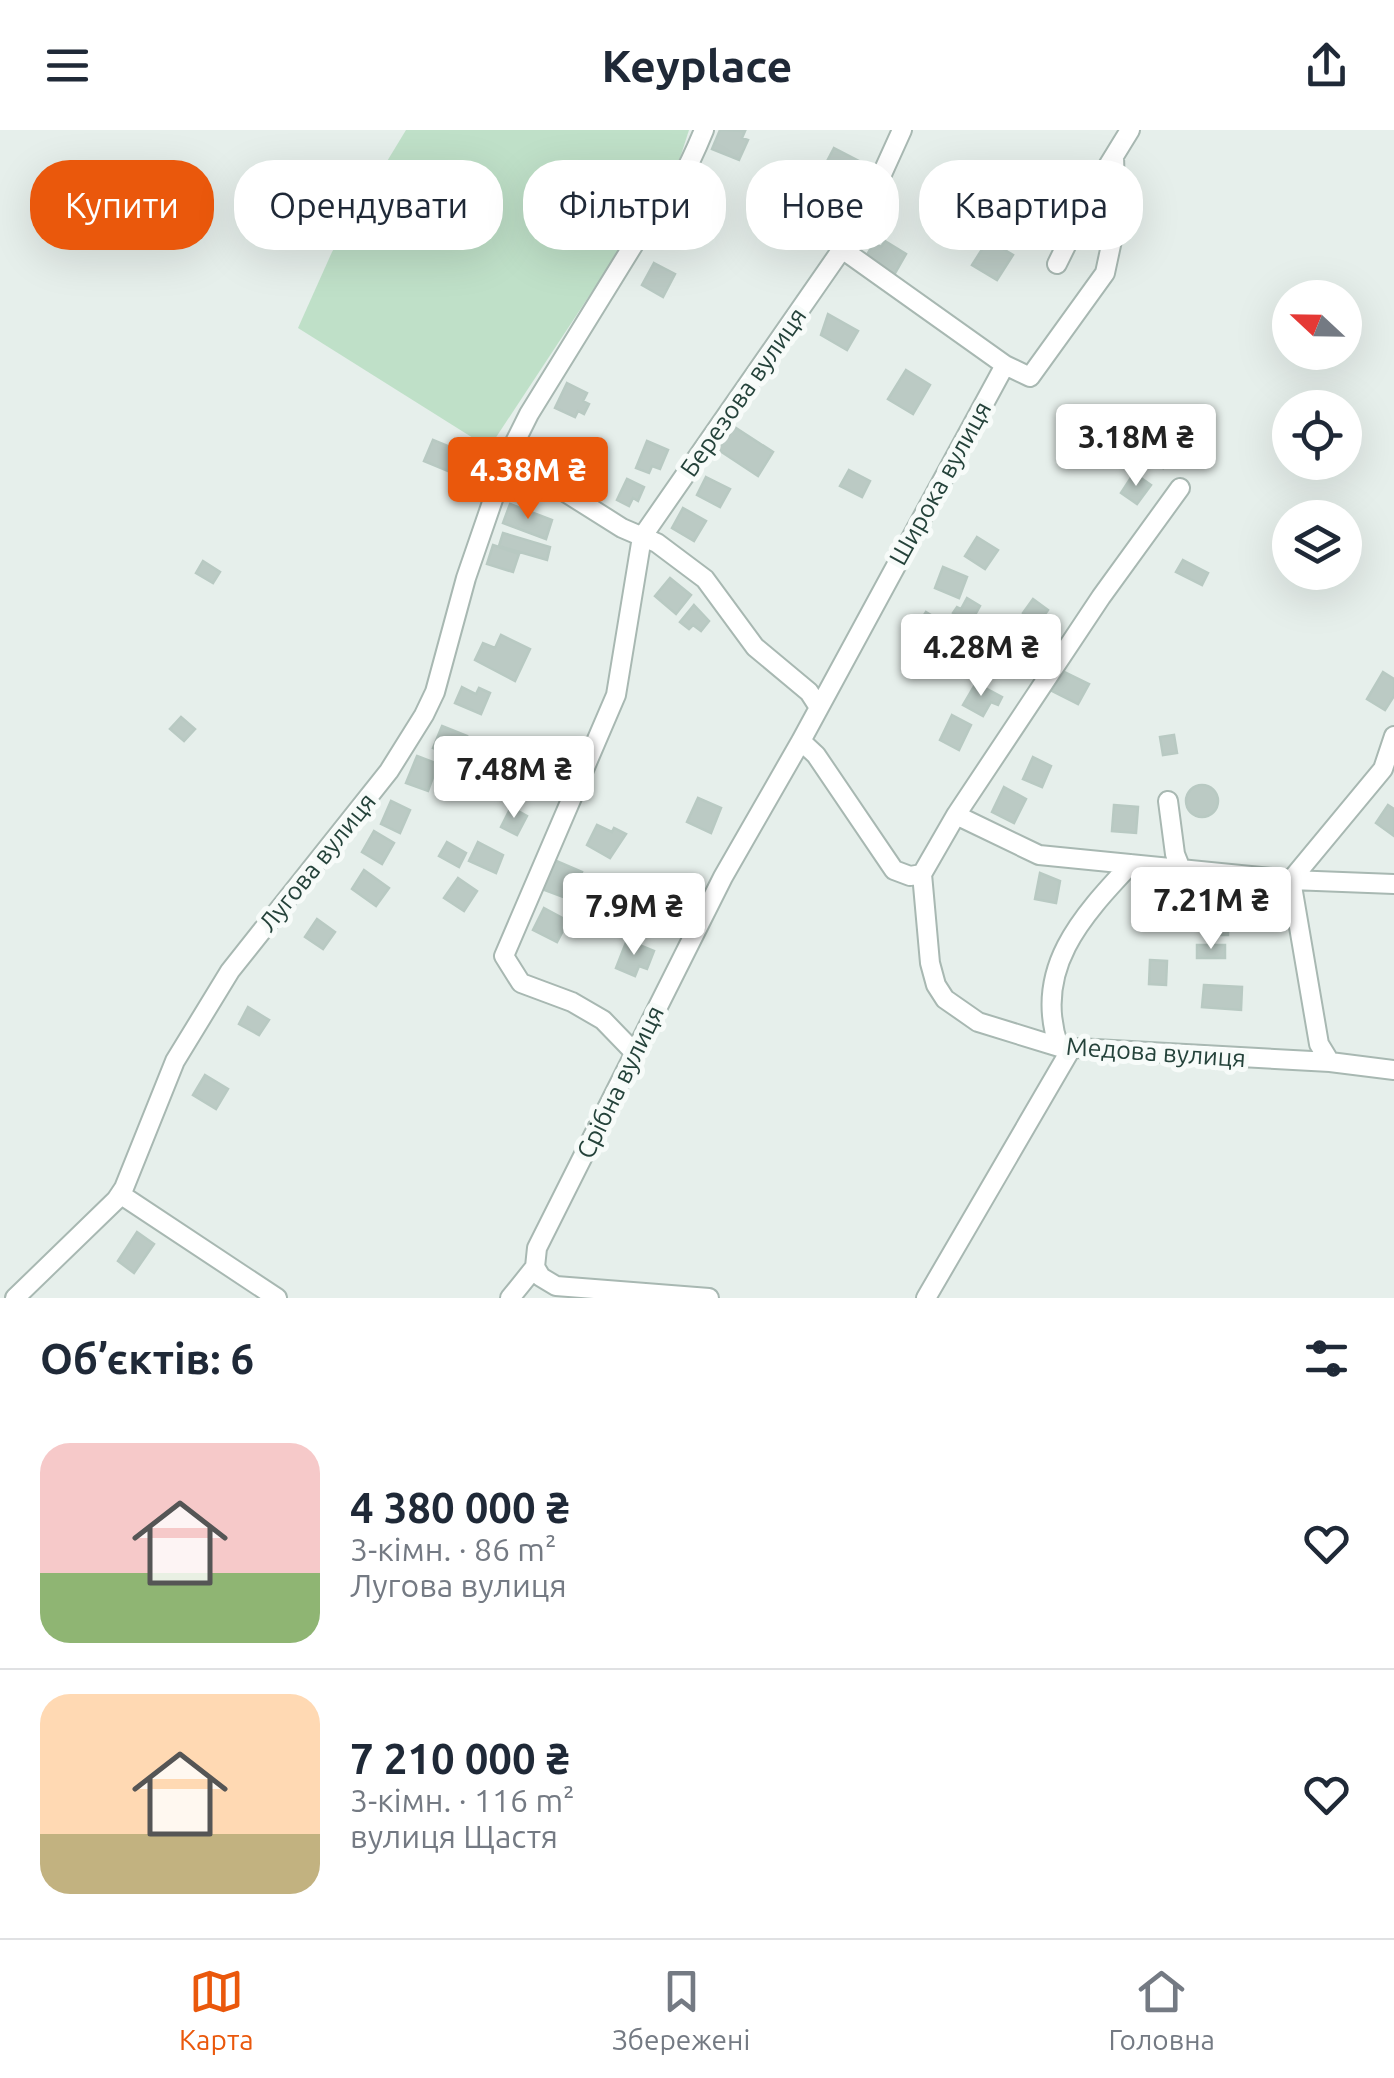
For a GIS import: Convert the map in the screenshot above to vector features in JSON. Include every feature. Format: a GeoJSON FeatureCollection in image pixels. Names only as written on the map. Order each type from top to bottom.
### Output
{"type":"FeatureCollection","features":[{"type":"Feature","properties":{"kind":"street","name":"Лугова вулиця"},"geometry":{"type":"LineString","coordinates":[[15,1298],[120,1194],[175,1062],[230,971],[389,772],[424,716],[435,692],[466,578],[508,456],[529,414],[642,231],[663,210],[684,178],[704,130]]}},
{"type":"Feature","properties":{"kind":"street","name":"Березова вулиця"},"geometry":{"type":"LineString","coordinates":[[888,160],[902,130]]}},
{"type":"Feature","properties":{"kind":"street"},"geometry":{"type":"LineString","coordinates":[[1057,264],[1094,187],[1130,130]]}},
{"type":"Feature","properties":{"kind":"street"},"geometry":{"type":"LineString","coordinates":[[843,250],[1004,365],[1030,378],[1105,274],[1116,222],[1114,156]]}},
{"type":"Feature","properties":{"kind":"street","name":"Березова вулиця"},"geometry":{"type":"LineString","coordinates":[[634,1051],[603,1020],[572,1002],[521,983],[504,956],[616,695],[642,537],[841,250]]}},
{"type":"Feature","properties":{"kind":"street","name":"Широка вулиця"},"geometry":{"type":"LineString","coordinates":[[818,706],[1004,365]]}},
{"type":"Feature","properties":{"kind":"street"},"geometry":{"type":"LineString","coordinates":[[508,456],[536,476],[658,544],[705,579],[754,647],[809,692],[818,706]]}},
{"type":"Feature","properties":{"kind":"street"},"geometry":{"type":"LineString","coordinates":[[801,741],[816,755],[894,870],[910,876],[922,874],[956,814],[1101,597],[1180,488]]}},
{"type":"Feature","properties":{"kind":"street","name":"Срібна вулиця"},"geometry":{"type":"LineString","coordinates":[[510,1298],[535,1267],[537,1248],[634,1051],[722,878],[818,706]]}},
{"type":"Feature","properties":{"kind":"street"},"geometry":{"type":"LineString","coordinates":[[1330,1062],[1319,1044],[1291,880],[1384,769],[1394,736]]}},
{"type":"Feature","properties":{"kind":"street"},"geometry":{"type":"LineString","coordinates":[[1168,801],[1175,854],[1182,869]]}},
{"type":"Feature","properties":{"kind":"street"},"geometry":{"type":"LineString","coordinates":[[956,814],[1038,854],[1291,880],[1394,884]]}},
{"type":"Feature","properties":{"kind":"street"},"geometry":{"type":"LineString","coordinates":[[926,1298],[1065,1048],[1052,1005],[1060,955],[1081,922],[1131,864]]}},
{"type":"Feature","properties":{"kind":"street","name":"Медова вулиця"},"geometry":{"type":"LineString","coordinates":[[922,874],[930,964],[936,985],[945,999],[978,1022],[1065,1048],[1330,1062],[1394,1070]]}},
{"type":"Feature","properties":{"kind":"street"},"geometry":{"type":"LineString","coordinates":[[120,1194],[277,1298]]}},
{"type":"Feature","properties":{"kind":"street"},"geometry":{"type":"LineString","coordinates":[[535,1267],[556,1286],[709,1298]]}},
{"type":"Feature","properties":{"kind":"green space"},"geometry":{"type":"Polygon","coordinates":[[[406,130],[689,130],[679,160],[523,160],[523,250],[619,250],[489,448],[298,328],[333,250],[503,250],[503,160],[388,160],[406,130]]]}},
{"type":"Feature","properties":{"kind":"building"},"geometry":{"type":"Polygon","coordinates":[[[720,130],[745,131],[742,138],[748,140],[739,160],[712,149],[720,130]]]}},
{"type":"Feature","properties":{"kind":"building"},"geometry":{"type":"Polygon","coordinates":[[[834,148],[857,160],[828,160],[834,148]]]}},
{"type":"Feature","properties":{"kind":"building"},"geometry":{"type":"Polygon","coordinates":[[[870,250],[899,250],[906,254],[894,275],[865,258],[870,250]]]}},
{"type":"Feature","properties":{"kind":"building"},"geometry":{"type":"Polygon","coordinates":[[[982,250],[1005,250],[1013,255],[997,280],[972,265],[982,250]]]}},
{"type":"Feature","properties":{"kind":"building"},"geometry":{"type":"Polygon","coordinates":[[[654,263],[675,274],[663,297],[642,285],[654,263]]]}},
{"type":"Feature","properties":{"kind":"building"},"geometry":{"type":"Polygon","coordinates":[[[828,314],[858,331],[847,350],[821,335],[828,314]]]}},
{"type":"Feature","properties":{"kind":"building"},"geometry":{"type":"Polygon","coordinates":[[[906,370],[930,385],[913,414],[888,399],[906,370]]]}},
{"type":"Feature","properties":{"kind":"building"},"geometry":{"type":"Polygon","coordinates":[[[567,383],[587,393],[583,401],[589,404],[584,414],[578,411],[575,417],[555,408],[567,383]]]}},
{"type":"Feature","properties":{"kind":"building"},"geometry":{"type":"Polygon","coordinates":[[[733,426],[773,452],[758,476],[717,449],[733,426]]]}},
{"type":"Feature","properties":{"kind":"building"},"geometry":{"type":"Polygon","coordinates":[[[1157,431],[1166,437],[1160,445],[1173,453],[1163,468],[1142,453],[1157,431]]]}},
{"type":"Feature","properties":{"kind":"building"},"geometry":{"type":"Polygon","coordinates":[[[433,440],[467,454],[458,475],[424,461],[433,440]]]}},
{"type":"Feature","properties":{"kind":"building"},"geometry":{"type":"Polygon","coordinates":[[[647,441],[668,450],[660,469],[652,466],[649,473],[636,468],[647,441]]]}},
{"type":"Feature","properties":{"kind":"building"},"geometry":{"type":"Polygon","coordinates":[[[849,470],[870,481],[862,497],[840,486],[849,470]]]}},
{"type":"Feature","properties":{"kind":"building"},"geometry":{"type":"Polygon","coordinates":[[[1134,473],[1151,485],[1137,504],[1121,493],[1134,473]]]}},
{"type":"Feature","properties":{"kind":"building"},"geometry":{"type":"Polygon","coordinates":[[[706,477],[730,489],[720,507],[697,495],[706,477]]]}},
{"type":"Feature","properties":{"kind":"building"},"geometry":{"type":"Polygon","coordinates":[[[627,479],[644,487],[638,501],[633,498],[629,506],[617,500],[627,479]]]}},
{"type":"Feature","properties":{"kind":"building"},"geometry":{"type":"Polygon","coordinates":[[[510,504],[552,520],[546,539],[503,523],[510,504]]]}},
{"type":"Feature","properties":{"kind":"building"},"geometry":{"type":"Polygon","coordinates":[[[683,508],[706,521],[694,541],[672,528],[683,508]]]}},
{"type":"Feature","properties":{"kind":"building"},"geometry":{"type":"Polygon","coordinates":[[[503,533],[550,547],[547,560],[499,546],[503,533]]]}},
{"type":"Feature","properties":{"kind":"building"},"geometry":{"type":"Polygon","coordinates":[[[977,537],[998,550],[985,569],[965,556],[977,537]]]}},
{"type":"Feature","properties":{"kind":"building"},"geometry":{"type":"Polygon","coordinates":[[[493,545],[519,554],[513,572],[487,564],[493,545]]]}},
{"type":"Feature","properties":{"kind":"building"},"geometry":{"type":"Polygon","coordinates":[[[1183,560],[1208,573],[1202,585],[1176,572],[1183,560]]]}},
{"type":"Feature","properties":{"kind":"building"},"geometry":{"type":"Polygon","coordinates":[[[203,561],[220,572],[213,583],[196,573],[203,561]]]}},
{"type":"Feature","properties":{"kind":"building"},"geometry":{"type":"Polygon","coordinates":[[[943,567],[967,577],[959,598],[935,588],[943,567]]]}},
{"type":"Feature","properties":{"kind":"building"},"geometry":{"type":"Polygon","coordinates":[[[670,578],[691,595],[676,614],[655,596],[670,578]]]}},
{"type":"Feature","properties":{"kind":"building"},"geometry":{"type":"Polygon","coordinates":[[[967,598],[980,606],[970,624],[953,613],[957,607],[961,609],[967,598]]]}},
{"type":"Feature","properties":{"kind":"building"},"geometry":{"type":"Polygon","coordinates":[[[1033,599],[1048,610],[1038,624],[1023,613],[1033,599]]]}},
{"type":"Feature","properties":{"kind":"building"},"geometry":{"type":"Polygon","coordinates":[[[694,605],[709,621],[701,631],[680,622],[694,605]]]}},
{"type":"Feature","properties":{"kind":"building"},"geometry":{"type":"Polygon","coordinates":[[[926,612],[944,623],[927,649],[909,638],[926,612]]]}},
{"type":"Feature","properties":{"kind":"building"},"geometry":{"type":"Polygon","coordinates":[[[501,635],[530,649],[515,681],[475,660],[483,643],[495,648],[501,635]]]}},
{"type":"Feature","properties":{"kind":"building"},"geometry":{"type":"Polygon","coordinates":[[[1062,671],[1089,684],[1078,704],[1052,691],[1062,671]]]}},
{"type":"Feature","properties":{"kind":"building"},"geometry":{"type":"Polygon","coordinates":[[[1383,672],[1394,679],[1394,696],[1385,710],[1367,699],[1383,672]]]}},
{"type":"Feature","properties":{"kind":"building"},"geometry":{"type":"Polygon","coordinates":[[[976,683],[1002,697],[998,705],[991,702],[983,716],[963,705],[976,683]]]}},
{"type":"Feature","properties":{"kind":"building"},"geometry":{"type":"Polygon","coordinates":[[[462,687],[476,694],[479,688],[490,693],[481,714],[455,703],[462,687]]]}},
{"type":"Feature","properties":{"kind":"building"},"geometry":{"type":"Polygon","coordinates":[[[952,715],[971,725],[959,750],[940,740],[952,715]]]}},
{"type":"Feature","properties":{"kind":"building"},"geometry":{"type":"Polygon","coordinates":[[[181,717],[195,729],[184,741],[170,729],[181,717]]]}},
{"type":"Feature","properties":{"kind":"building"},"geometry":{"type":"Polygon","coordinates":[[[442,726],[467,736],[461,751],[454,748],[451,755],[433,748],[442,726]]]}},
{"type":"Feature","properties":{"kind":"building"},"geometry":{"type":"Polygon","coordinates":[[[1174,735],[1177,753],[1163,755],[1160,737],[1174,735]]]}},
{"type":"Feature","properties":{"kind":"building"},"geometry":{"type":"Polygon","coordinates":[[[522,752],[537,759],[524,789],[508,782],[522,752]]]}},
{"type":"Feature","properties":{"kind":"building"},"geometry":{"type":"Polygon","coordinates":[[[417,756],[438,764],[428,791],[406,783],[417,756]]]}},
{"type":"Feature","properties":{"kind":"building"},"geometry":{"type":"Polygon","coordinates":[[[1033,757],[1051,766],[1042,787],[1023,779],[1033,757]]]}},
{"type":"Feature","properties":{"kind":"building"},"geometry":{"type":"Polygon","coordinates":[[[1202,785],[1213,790],[1218,801],[1213,812],[1202,817],[1191,812],[1186,801],[1191,790],[1202,785]]]}},
{"type":"Feature","properties":{"kind":"building"},"geometry":{"type":"Polygon","coordinates":[[[1004,787],[1026,799],[1014,823],[992,812],[1004,787]]]}},
{"type":"Feature","properties":{"kind":"building"},"geometry":{"type":"Polygon","coordinates":[[[698,798],[721,808],[711,833],[687,822],[698,798]]]}},
{"type":"Feature","properties":{"kind":"building"},"geometry":{"type":"Polygon","coordinates":[[[391,801],[410,810],[400,833],[381,824],[391,801]]]}},
{"type":"Feature","properties":{"kind":"building"},"geometry":{"type":"Polygon","coordinates":[[[1114,805],[1138,807],[1136,833],[1112,831],[1114,805]]]}},
{"type":"Feature","properties":{"kind":"building"},"geometry":{"type":"Polygon","coordinates":[[[1388,805],[1394,809],[1394,836],[1376,823],[1388,805]]]}},
{"type":"Feature","properties":{"kind":"building"},"geometry":{"type":"Polygon","coordinates":[[[511,807],[527,816],[517,835],[501,827],[511,807]]]}},
{"type":"Feature","properties":{"kind":"building"},"geometry":{"type":"Polygon","coordinates":[[[597,825],[626,834],[610,858],[587,845],[597,825]]]}},
{"type":"Feature","properties":{"kind":"building"},"geometry":{"type":"Polygon","coordinates":[[[374,831],[394,843],[382,864],[362,852],[374,831]]]}},
{"type":"Feature","properties":{"kind":"building"},"geometry":{"type":"Polygon","coordinates":[[[447,842],[466,853],[459,867],[439,856],[447,842]]]}},
{"type":"Feature","properties":{"kind":"building"},"geometry":{"type":"Polygon","coordinates":[[[478,842],[503,855],[496,873],[469,861],[478,842]]]}},
{"type":"Feature","properties":{"kind":"building"},"geometry":{"type":"Polygon","coordinates":[[[554,860],[582,872],[571,900],[542,889],[554,860]]]}},
{"type":"Feature","properties":{"kind":"building"},"geometry":{"type":"Polygon","coordinates":[[[364,870],[389,888],[376,906],[352,889],[364,870]]]}},
{"type":"Feature","properties":{"kind":"building"},"geometry":{"type":"Polygon","coordinates":[[[1040,873],[1060,881],[1056,903],[1035,899],[1040,873]]]}},
{"type":"Feature","properties":{"kind":"building"},"geometry":{"type":"Polygon","coordinates":[[[458,878],[477,891],[464,911],[444,898],[458,878]]]}},
{"type":"Feature","properties":{"kind":"building"},"geometry":{"type":"Polygon","coordinates":[[[1212,887],[1227,889],[1226,905],[1211,904],[1212,887]]]}},
{"type":"Feature","properties":{"kind":"building"},"geometry":{"type":"Polygon","coordinates":[[[1166,889],[1188,890],[1187,911],[1166,910],[1166,889]]]}},
{"type":"Feature","properties":{"kind":"building"},"geometry":{"type":"Polygon","coordinates":[[[544,908],[568,921],[557,942],[533,930],[544,908]]]}},
{"type":"Feature","properties":{"kind":"building"},"geometry":{"type":"Polygon","coordinates":[[[1204,912],[1229,913],[1228,935],[1204,935],[1204,912]]]}},
{"type":"Feature","properties":{"kind":"building"},"geometry":{"type":"Polygon","coordinates":[[[317,919],[335,932],[323,949],[305,937],[317,919]]]}},
{"type":"Feature","properties":{"kind":"building"},"geometry":{"type":"Polygon","coordinates":[[[627,940],[654,951],[647,969],[639,966],[635,976],[616,968],[627,940]]]}},
{"type":"Feature","properties":{"kind":"building"},"geometry":{"type":"Polygon","coordinates":[[[1197,945],[1225,945],[1225,958],[1197,958],[1197,945]]]}},
{"type":"Feature","properties":{"kind":"building"},"geometry":{"type":"Polygon","coordinates":[[[1150,960],[1167,961],[1166,985],[1149,984],[1150,960]]]}},
{"type":"Feature","properties":{"kind":"building"},"geometry":{"type":"Polygon","coordinates":[[[1204,985],[1242,987],[1241,1010],[1202,1007],[1204,985]]]}},
{"type":"Feature","properties":{"kind":"building"},"geometry":{"type":"Polygon","coordinates":[[[248,1007],[269,1020],[259,1035],[239,1024],[248,1007]]]}},
{"type":"Feature","properties":{"kind":"building"},"geometry":{"type":"Polygon","coordinates":[[[205,1075],[228,1089],[216,1109],[193,1095],[205,1075]]]}},
{"type":"Feature","properties":{"kind":"building"},"geometry":{"type":"Polygon","coordinates":[[[137,1232],[154,1244],[134,1273],[118,1261],[137,1232]]]}}]}
